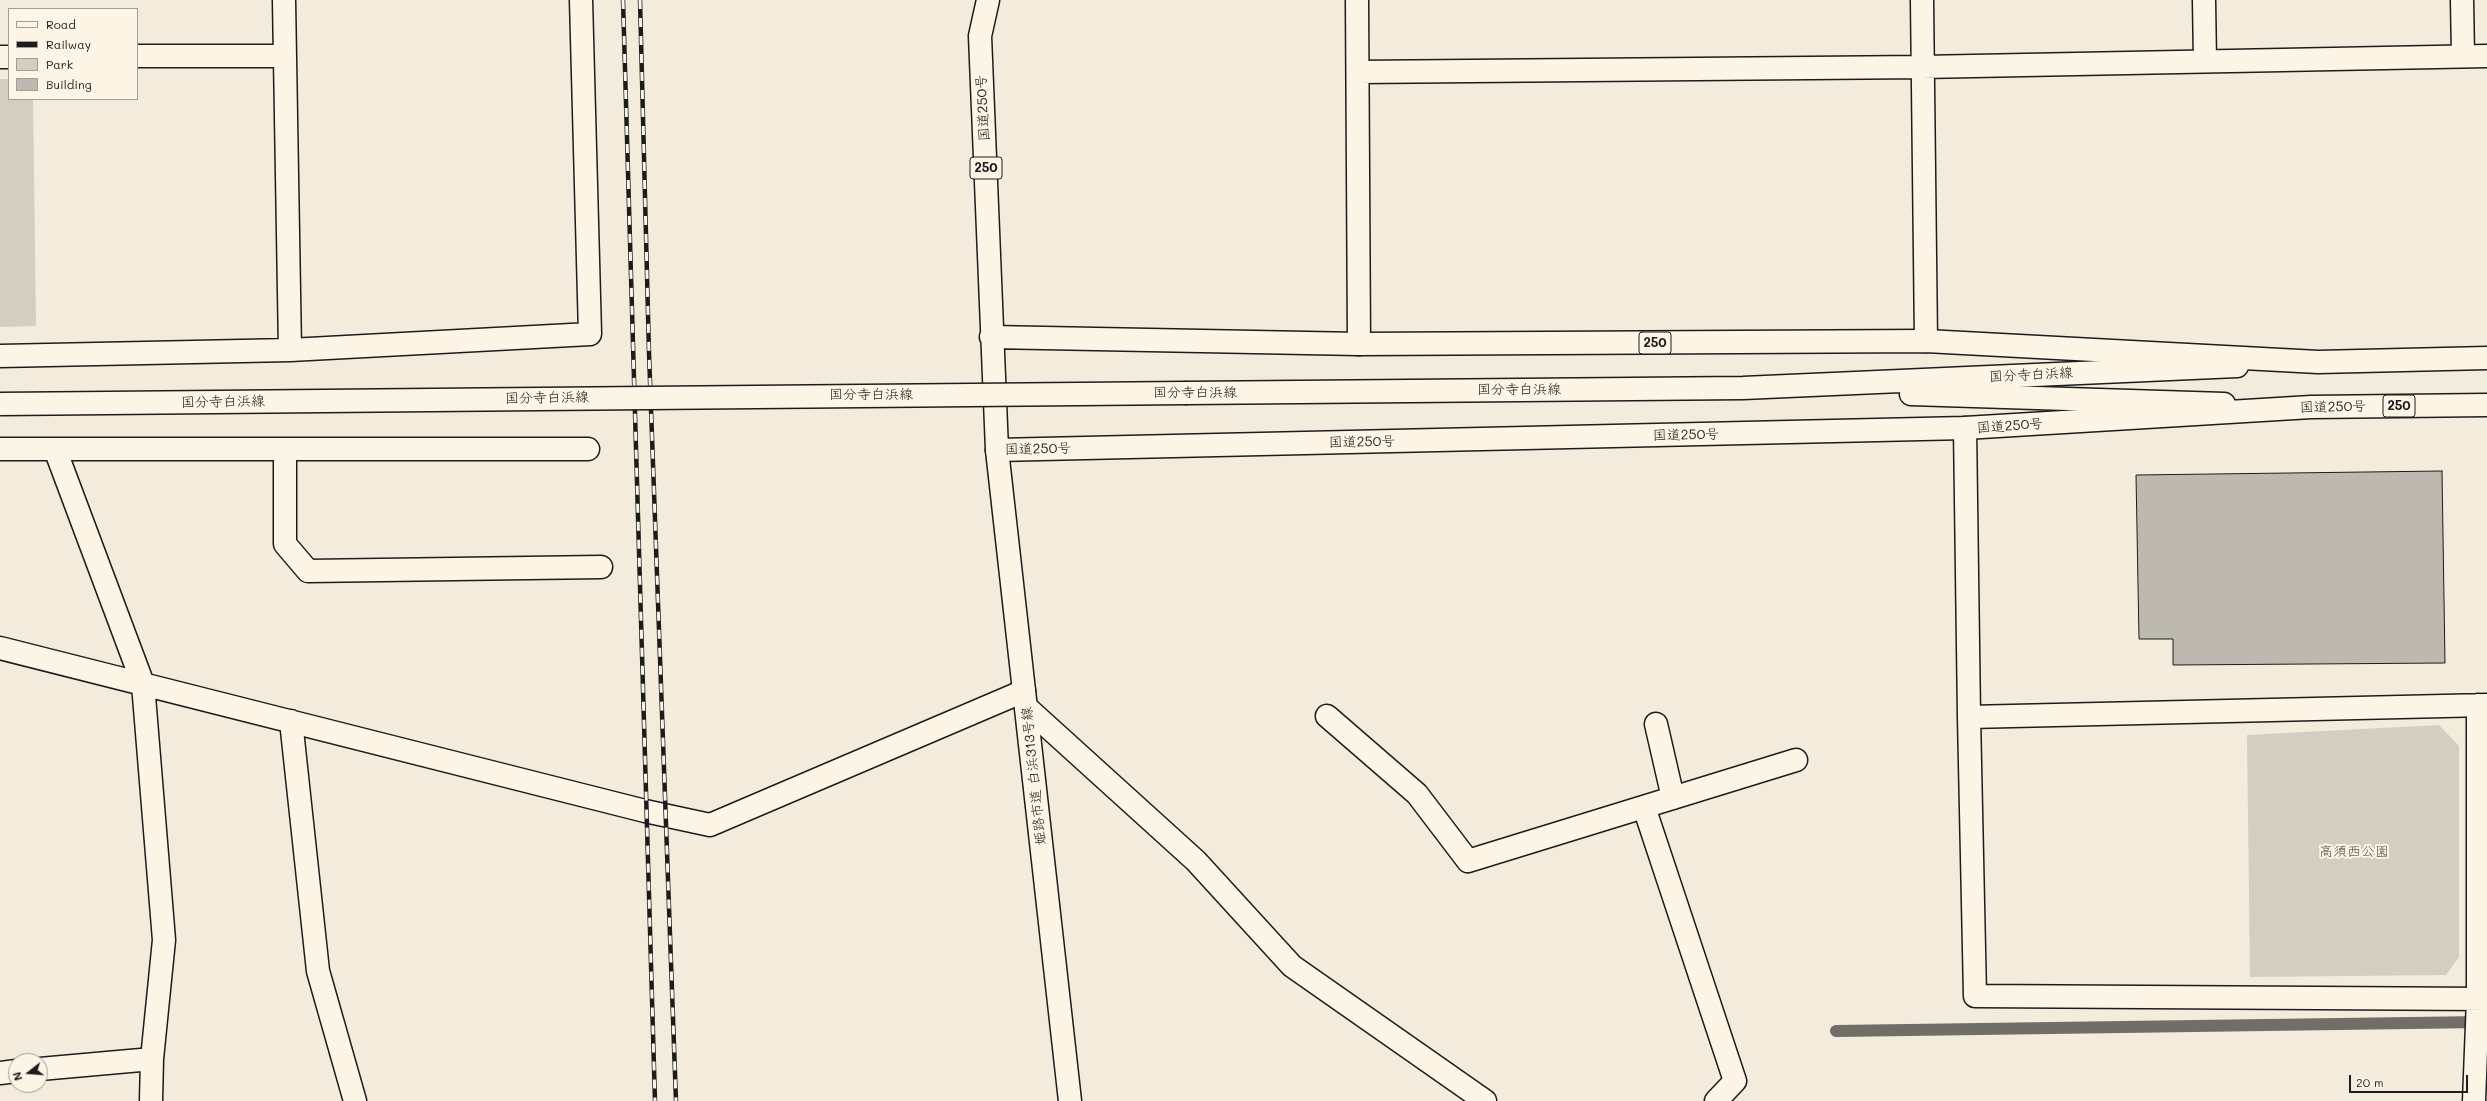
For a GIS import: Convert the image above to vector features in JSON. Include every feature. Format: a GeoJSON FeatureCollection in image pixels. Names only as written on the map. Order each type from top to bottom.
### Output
{"type":"FeatureCollection","features":[{"type":"Feature","properties":{"kind":"main road"},"geometry":{"type":"LineString","coordinates":[[284,0],[290,350]]}},
{"type":"Feature","properties":{"kind":"main road"},"geometry":{"type":"LineString","coordinates":[[0,356],[290,350],[590,334],[581,0]]}},
{"type":"Feature","properties":{"kind":"main road","name":"国道250号"},"geometry":{"type":"LineString","coordinates":[[988,0],[980,36],[991,338],[997,450],[1966,428],[2312,407],[2487,405]]}},
{"type":"Feature","properties":{"kind":"main road"},"geometry":{"type":"LineString","coordinates":[[1357,0],[1359,344]]}},
{"type":"Feature","properties":{"kind":"main road"},"geometry":{"type":"LineString","coordinates":[[1922,0],[1926,341]]}},
{"type":"Feature","properties":{"kind":"main road"},"geometry":{"type":"LineString","coordinates":[[2204,0],[2205,61]]}},
{"type":"Feature","properties":{"kind":"main road"},"geometry":{"type":"LineString","coordinates":[[2462,0],[2463,56]]}},
{"type":"Feature","properties":{"kind":"main road"},"geometry":{"type":"LineString","coordinates":[[138,56],[284,56]]}},
{"type":"Feature","properties":{"kind":"main road"},"geometry":{"type":"LineString","coordinates":[[1358,72],[1922,67],[2487,56]]}},
{"type":"Feature","properties":{"kind":"main road","name":"250"},"geometry":{"type":"LineString","coordinates":[[991,338],[1359,344],[1926,341],[2318,362],[2487,358]]}},
{"type":"Feature","properties":{"kind":"main road","name":"国分寺白浜線"},"geometry":{"type":"LineString","coordinates":[[0,404],[1743,388],[2318,362]]}},
{"type":"Feature","properties":{"kind":"main road","name":"国分寺白浜線"},"geometry":{"type":"LineString","coordinates":[[1743,388],[2312,407]]}},
{"type":"Feature","properties":{"kind":"main road"},"geometry":{"type":"LineString","coordinates":[[1966,428],[1969,717],[1975,996],[2483,999]]}},
{"type":"Feature","properties":{"kind":"main road"},"geometry":{"type":"LineString","coordinates":[[0,449],[588,449]]}},
{"type":"Feature","properties":{"kind":"main road"},"geometry":{"type":"LineString","coordinates":[[55,449],[143,684],[164,940],[152,1059],[151,1101]]}},
{"type":"Feature","properties":{"kind":"main road"},"geometry":{"type":"LineString","coordinates":[[285,449],[285,544],[308,571],[601,567]]}},
{"type":"Feature","properties":{"kind":"main road","name":"姫路市道 白浜313号線"},"geometry":{"type":"LineString","coordinates":[[997,450],[1070,1101]]}},
{"type":"Feature","properties":{"kind":"main road"},"geometry":{"type":"LineString","coordinates":[[0,648],[645,811],[710,825],[1025,699],[1196,861],[1292,966],[1485,1101]]}},
{"type":"Feature","properties":{"kind":"main road"},"geometry":{"type":"LineString","coordinates":[[1969,717],[2483,705],[2483,999],[2474,1101]]}},
{"type":"Feature","properties":{"kind":"main road"},"geometry":{"type":"LineString","coordinates":[[1327,716],[1417,794],[1468,861],[1796,760]]}},
{"type":"Feature","properties":{"kind":"main road"},"geometry":{"type":"LineString","coordinates":[[291,721],[318,971],[355,1101]]}},
{"type":"Feature","properties":{"kind":"main road"},"geometry":{"type":"LineString","coordinates":[[1656,724],[1673,798]]}},
{"type":"Feature","properties":{"kind":"main road"},"geometry":{"type":"LineString","coordinates":[[1644,807],[1734,1081],[1716,1101]]}},
{"type":"Feature","properties":{"kind":"main road"},"geometry":{"type":"LineString","coordinates":[[48,1068],[152,1059]]}},
{"type":"Feature","properties":{"kind":"green space"},"geometry":{"type":"Polygon","coordinates":[[[0,79],[8,79],[8,100],[33,100],[36,326],[0,327],[0,79]]]}},
{"type":"Feature","properties":{"kind":"green space","name":"高須西公園"},"geometry":{"type":"Polygon","coordinates":[[[2439,725],[2459,746],[2459,957],[2446,975],[2250,977],[2247,735],[2439,725]]]}},
{"type":"Feature","properties":{"kind":"building"},"geometry":{"type":"Polygon","coordinates":[[[2442,471],[2445,663],[2173,665],[2173,639],[2139,639],[2136,475],[2442,471]]]}},
{"type":"Feature","properties":{"kind":"waterway"},"geometry":{"type":"LineString","coordinates":[[1836,1031],[2482,1022]]}},
{"type":"Feature","properties":{"kind":"railway"},"geometry":{"type":"LineString","coordinates":[[623,0],[655,1101]]}},
{"type":"Feature","properties":{"kind":"railway"},"geometry":{"type":"LineString","coordinates":[[640,0],[649,353],[676,1101]]}}]}
